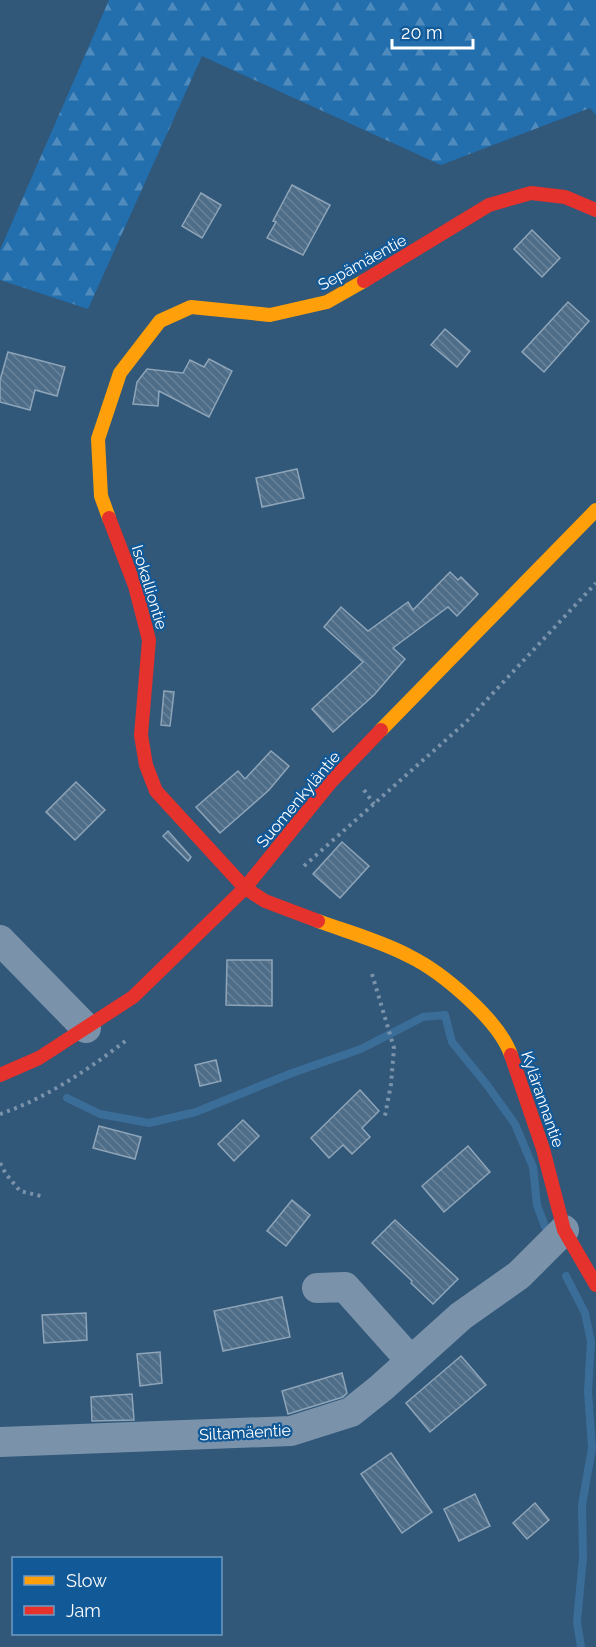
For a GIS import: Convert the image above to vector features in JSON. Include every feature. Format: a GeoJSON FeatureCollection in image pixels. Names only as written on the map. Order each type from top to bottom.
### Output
{"type":"FeatureCollection","features":[{"type":"Feature","properties":{"kind":"street","name":"Sepämäentie"},"geometry":{"type":"LineString","coordinates":[[120,373],[160,321],[191,307],[270,315],[327,302],[489,205],[531,193],[565,197],[596,210]]}},
{"type":"Feature","properties":{"kind":"street","name":"Isokalliontie"},"geometry":{"type":"LineString","coordinates":[[120,373],[98,439],[100,485],[101,496],[135,586],[150,640],[141,735],[146,765],[156,791],[246,888]]}},
{"type":"Feature","properties":{"kind":"street","name":"Suomenkyläntie"},"geometry":{"type":"LineString","coordinates":[[0,1075],[39,1058],[133,997],[246,888],[330,783],[596,510]]}},
{"type":"Feature","properties":{"kind":"street","name":"Kylärannantie"},"geometry":{"type":"LineString","coordinates":[[246,888],[265,901],[410,956],[449,983],[487,1017],[507,1044],[543,1149],[564,1230],[596,1285]]}},
{"type":"Feature","properties":{"kind":"street"},"geometry":{"type":"LineString","coordinates":[[0,940],[86,1028]]}},
{"type":"Feature","properties":{"kind":"street","name":"Siltamäentie"},"geometry":{"type":"LineString","coordinates":[[0,1442],[291,1431],[351,1412],[461,1316],[519,1275],[564,1230]]}},
{"type":"Feature","properties":{"kind":"street"},"geometry":{"type":"LineString","coordinates":[[317,1288],[345,1287],[411,1361]]}},
{"type":"Feature","properties":{"kind":"path"},"geometry":{"type":"LineString","coordinates":[[299,871],[466,722],[596,583]]}},
{"type":"Feature","properties":{"kind":"path"},"geometry":{"type":"LineString","coordinates":[[385,1116],[394,1048],[386,1016]]}},
{"type":"Feature","properties":{"kind":"path"},"geometry":{"type":"LineString","coordinates":[[0,1114],[28,1104],[98,1062],[131,1036]]}},
{"type":"Feature","properties":{"kind":"path"},"geometry":{"type":"LineString","coordinates":[[0,1163],[20,1191],[41,1196]]}},
{"type":"Feature","properties":{"kind":"green space"},"geometry":{"type":"Polygon","coordinates":[[[109,0],[596,0],[596,115],[590,108],[441,165],[202,56],[88,309],[0,280],[0,250],[109,0]]]}},
{"type":"Feature","properties":{"kind":"building"},"geometry":{"type":"Polygon","coordinates":[[[292,185],[330,205],[303,255],[267,238],[276,222],[273,221],[292,185]]]}},
{"type":"Feature","properties":{"kind":"building"},"geometry":{"type":"Polygon","coordinates":[[[201,193],[221,205],[202,238],[182,226],[201,193]]]}},
{"type":"Feature","properties":{"kind":"building"},"geometry":{"type":"Polygon","coordinates":[[[532,230],[560,258],[542,277],[514,249],[532,230]]]}},
{"type":"Feature","properties":{"kind":"building"},"geometry":{"type":"Polygon","coordinates":[[[568,302],[589,321],[544,372],[522,352],[568,302]]]}},
{"type":"Feature","properties":{"kind":"building"},"geometry":{"type":"Polygon","coordinates":[[[445,329],[470,351],[457,367],[431,345],[445,329]]]}},
{"type":"Feature","properties":{"kind":"building"},"geometry":{"type":"Polygon","coordinates":[[[8,352],[65,367],[57,396],[35,390],[30,410],[0,402],[0,380],[8,352]]]}},
{"type":"Feature","properties":{"kind":"building"},"geometry":{"type":"Polygon","coordinates":[[[209,359],[232,371],[209,417],[159,391],[158,406],[133,404],[137,382],[147,369],[183,373],[190,360],[204,367],[209,359]]]}},
{"type":"Feature","properties":{"kind":"building"},"geometry":{"type":"Polygon","coordinates":[[[297,469],[304,498],[262,507],[256,478],[297,469]]]}},
{"type":"Feature","properties":{"kind":"building"},"geometry":{"type":"Polygon","coordinates":[[[450,572],[458,580],[461,577],[478,594],[457,616],[448,607],[393,648],[405,659],[374,695],[333,732],[312,709],[363,662],[324,627],[341,607],[368,631],[408,602],[413,610],[450,572]]]}},
{"type":"Feature","properties":{"kind":"building"},"geometry":{"type":"Polygon","coordinates":[[[164,691],[174,692],[170,726],[161,725],[164,691]]]}},
{"type":"Feature","properties":{"kind":"building"},"geometry":{"type":"Polygon","coordinates":[[[271,751],[289,766],[269,790],[220,833],[196,807],[238,771],[245,779],[271,751]]]}},
{"type":"Feature","properties":{"kind":"building"},"geometry":{"type":"Polygon","coordinates":[[[76,782],[105,810],[75,840],[46,812],[76,782]]]}},
{"type":"Feature","properties":{"kind":"building"},"geometry":{"type":"Polygon","coordinates":[[[168,831],[191,857],[188,861],[163,836],[168,831]]]}},
{"type":"Feature","properties":{"kind":"building"},"geometry":{"type":"Polygon","coordinates":[[[342,842],[369,866],[340,898],[313,874],[342,842]]]}},
{"type":"Feature","properties":{"kind":"building"},"geometry":{"type":"Polygon","coordinates":[[[227,960],[272,960],[272,1006],[226,1005],[227,960]]]}},
{"type":"Feature","properties":{"kind":"building"},"geometry":{"type":"Polygon","coordinates":[[[216,1060],[221,1081],[200,1086],[195,1065],[216,1060]]]}},
{"type":"Feature","properties":{"kind":"building"},"geometry":{"type":"Polygon","coordinates":[[[360,1090],[379,1111],[362,1128],[370,1137],[352,1154],[343,1145],[329,1158],[311,1138],[360,1090]]]}},
{"type":"Feature","properties":{"kind":"building"},"geometry":{"type":"Polygon","coordinates":[[[243,1120],[259,1136],[234,1161],[218,1144],[243,1120]]]}},
{"type":"Feature","properties":{"kind":"building"},"geometry":{"type":"Polygon","coordinates":[[[99,1126],[141,1137],[135,1159],[93,1148],[99,1126]]]}},
{"type":"Feature","properties":{"kind":"building"},"geometry":{"type":"Polygon","coordinates":[[[468,1146],[490,1172],[444,1212],[422,1186],[468,1146]]]}},
{"type":"Feature","properties":{"kind":"building"},"geometry":{"type":"Polygon","coordinates":[[[292,1200],[310,1215],[286,1246],[267,1231],[292,1200]]]}},
{"type":"Feature","properties":{"kind":"building"},"geometry":{"type":"Polygon","coordinates":[[[395,1220],[458,1279],[433,1304],[372,1243],[395,1220]]]}},
{"type":"Feature","properties":{"kind":"building"},"geometry":{"type":"Polygon","coordinates":[[[282,1297],[290,1337],[223,1351],[214,1311],[282,1297]]]}},
{"type":"Feature","properties":{"kind":"building"},"geometry":{"type":"Polygon","coordinates":[[[86,1313],[87,1340],[44,1343],[42,1315],[86,1313]]]}},
{"type":"Feature","properties":{"kind":"building"},"geometry":{"type":"Polygon","coordinates":[[[160,1352],[162,1383],[140,1386],[137,1354],[160,1352]]]}},
{"type":"Feature","properties":{"kind":"building"},"geometry":{"type":"Polygon","coordinates":[[[461,1356],[486,1385],[430,1432],[406,1403],[461,1356]]]}},
{"type":"Feature","properties":{"kind":"building"},"geometry":{"type":"Polygon","coordinates":[[[342,1373],[347,1393],[343,1397],[288,1414],[282,1391],[342,1373]]]}},
{"type":"Feature","properties":{"kind":"building"},"geometry":{"type":"Polygon","coordinates":[[[132,1394],[134,1420],[92,1421],[91,1397],[132,1394]]]}},
{"type":"Feature","properties":{"kind":"building"},"geometry":{"type":"Polygon","coordinates":[[[391,1453],[432,1512],[402,1533],[361,1474],[391,1453]]]}},
{"type":"Feature","properties":{"kind":"building"},"geometry":{"type":"Polygon","coordinates":[[[475,1494],[490,1526],[459,1541],[444,1509],[475,1494]]]}},
{"type":"Feature","properties":{"kind":"building"},"geometry":{"type":"Polygon","coordinates":[[[535,1503],[549,1520],[527,1539],[513,1523],[535,1503]]]}},
{"type":"Feature","properties":{"kind":"waterway"},"geometry":{"type":"LineString","coordinates":[[67,1098],[100,1114],[149,1123],[196,1112],[292,1073],[361,1049],[423,1017],[445,1015],[452,1042],[515,1124],[533,1167],[537,1205],[549,1237]]}},
{"type":"Feature","properties":{"kind":"waterway"},"geometry":{"type":"LineString","coordinates":[[566,1276],[585,1313],[591,1342],[588,1392],[592,1448],[582,1505],[583,1557],[577,1622],[581,1647]]}},
{"type":"Feature","properties":{"kind":"traffic: slow"},"geometry":{"type":"LineString","coordinates":[[109,518],[101,496],[98,439],[120,373],[160,321],[191,307],[270,315],[327,302],[364,281]]}},
{"type":"Feature","properties":{"kind":"traffic: slow"},"geometry":{"type":"LineString","coordinates":[[381,730],[596,510]]}},
{"type":"Feature","properties":{"kind":"traffic: slow"},"geometry":{"type":"LineString","coordinates":[[318,921],[387,946],[437,973],[468,998],[495,1027],[511,1055]]}},
{"type":"Feature","properties":{"kind":"traffic: jam"},"geometry":{"type":"LineString","coordinates":[[364,281],[489,205],[531,193],[565,197],[596,210]]}},
{"type":"Feature","properties":{"kind":"traffic: jam"},"geometry":{"type":"LineString","coordinates":[[109,518],[135,586],[149,640],[141,735],[146,765],[156,791],[245,888],[265,901],[318,921]]}},
{"type":"Feature","properties":{"kind":"traffic: jam"},"geometry":{"type":"LineString","coordinates":[[0,1075],[39,1058],[133,997],[245,888],[330,783],[381,730]]}},
{"type":"Feature","properties":{"kind":"traffic: jam"},"geometry":{"type":"LineString","coordinates":[[511,1055],[543,1149],[564,1230],[596,1285]]}}]}
